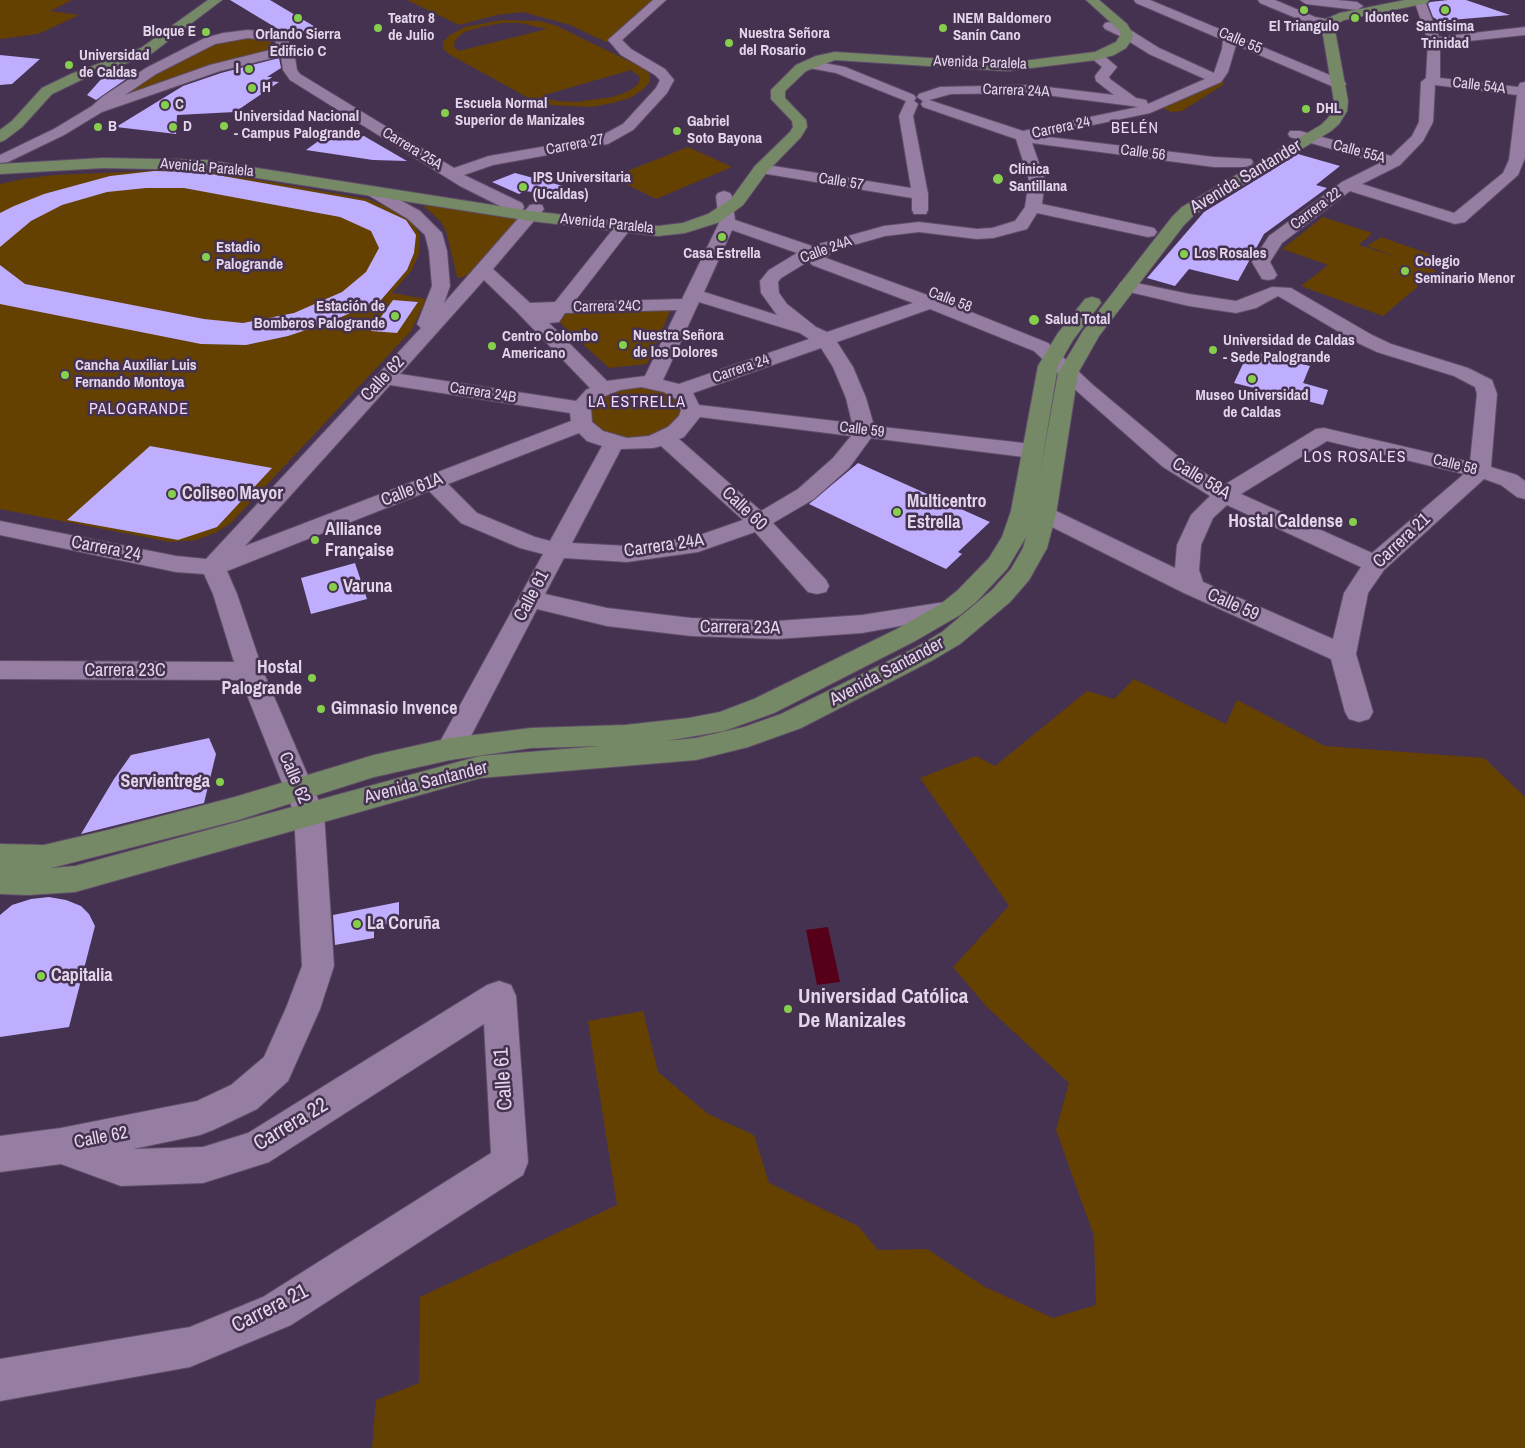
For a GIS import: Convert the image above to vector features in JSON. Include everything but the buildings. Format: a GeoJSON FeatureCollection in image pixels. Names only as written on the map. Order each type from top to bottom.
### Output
{"type":"FeatureCollection","features":[{"type":"Feature","properties":{"kind":"main road"},"geometry":{"type":"LineString","coordinates":[[0,137],[17,124],[46,91],[76,77],[146,51],[216,0]]}},
{"type":"Feature","properties":{"kind":"main road"},"geometry":{"type":"LineString","coordinates":[[1080,0],[1109,26]]}},
{"type":"Feature","properties":{"kind":"main road"},"geometry":{"type":"LineString","coordinates":[[1092,0],[1124,27],[1127,34]]}},
{"type":"Feature","properties":{"kind":"main road"},"geometry":{"type":"LineString","coordinates":[[1312,25],[1330,12],[1392,0]]}},
{"type":"Feature","properties":{"kind":"main road"},"geometry":{"type":"LineString","coordinates":[[1327,23],[1340,18],[1421,0]]}},
{"type":"Feature","properties":{"kind":"main road","name":"Avenida Santander"},"geometry":{"type":"LineString","coordinates":[[0,881],[28,882],[75,879],[304,801],[374,766],[450,749],[531,738],[625,734],[689,728],[724,720],[781,698],[906,636],[951,609],[984,579],[998,563],[1014,537],[1022,511],[1048,370],[1062,356],[1090,335],[1148,232],[1172,206],[1302,136],[1326,128],[1340,111],[1342,101],[1327,23]]}},
{"type":"Feature","properties":{"kind":"main road","name":"Avenida Paralela"},"geometry":{"type":"LineString","coordinates":[[724,217],[748,166],[784,132],[787,125],[785,119],[771,107],[763,91],[784,67],[813,53],[874,50],[1011,60],[1097,48],[1105,44],[1112,36],[1109,26]]}},
{"type":"Feature","properties":{"kind":"main road","name":"Avenida Paralela"},"geometry":{"type":"LineString","coordinates":[[1,163],[151,160],[192,156],[229,160],[440,197],[658,231],[700,224],[724,217],[761,169],[796,134],[800,127],[795,115],[778,99],[778,90],[801,68],[809,64],[835,56],[1007,67],[1096,56],[1110,52],[1122,45],[1127,34]]}},
{"type":"Feature","properties":{"kind":"main road"},"geometry":{"type":"LineString","coordinates":[[1321,71],[1323,95]]}},
{"type":"Feature","properties":{"kind":"main road","name":"Avenida Santander"},"geometry":{"type":"LineString","coordinates":[[1302,136],[1315,117]]}},
{"type":"Feature","properties":{"kind":"main road"},"geometry":{"type":"LineString","coordinates":[[1,163],[29,152],[137,153],[151,160]]}},
{"type":"Feature","properties":{"kind":"main road"},"geometry":{"type":"LineString","coordinates":[[0,180],[42,172],[118,168],[151,160]]}},
{"type":"Feature","properties":{"kind":"main road","name":"Avenida Paralela"},"geometry":{"type":"LineString","coordinates":[[151,160],[222,166],[374,192],[527,211],[652,221],[693,214],[713,205],[724,217]]}},
{"type":"Feature","properties":{"kind":"main road","name":"Avenida Santander"},"geometry":{"type":"LineString","coordinates":[[1120,282],[1178,221],[1239,170]]}},
{"type":"Feature","properties":{"kind":"main road"},"geometry":{"type":"LineString","coordinates":[[658,231],[724,217]]}},
{"type":"Feature","properties":{"kind":"main road","name":"Avenida Santander"},"geometry":{"type":"LineString","coordinates":[[0,856],[44,857],[235,809],[304,801],[480,767],[696,749],[748,737],[791,721],[924,654],[951,638],[1001,596],[1020,574],[1035,548],[1044,514],[1062,356],[1101,293]]}},
{"type":"Feature","properties":{"kind":"street","name":"Carrera 27"},"geometry":{"type":"LineString","coordinates":[[453,174],[489,161],[603,141],[628,127],[662,90],[667,80],[660,72],[626,52],[614,40],[660,0]]}},
{"type":"Feature","properties":{"kind":"street","name":"Calle 55"},"geometry":{"type":"LineString","coordinates":[[1140,0],[1230,37],[1321,71],[1339,84]]}},
{"type":"Feature","properties":{"kind":"street"},"geometry":{"type":"LineString","coordinates":[[1179,0],[1186,19]]}},
{"type":"Feature","properties":{"kind":"street"},"geometry":{"type":"LineString","coordinates":[[1264,0],[1312,25],[1327,23]]}},
{"type":"Feature","properties":{"kind":"street"},"geometry":{"type":"LineString","coordinates":[[1306,0],[1357,6]]}},
{"type":"Feature","properties":{"kind":"street"},"geometry":{"type":"LineString","coordinates":[[1421,0],[1434,41],[1431,81]]}},
{"type":"Feature","properties":{"kind":"street"},"geometry":{"type":"LineString","coordinates":[[1109,26],[1127,34],[1154,51],[1202,73],[1219,73],[1228,81],[1229,83],[1205,99]]}},
{"type":"Feature","properties":{"kind":"street"},"geometry":{"type":"LineString","coordinates":[[1434,41],[1525,31]]}},
{"type":"Feature","properties":{"kind":"street"},"geometry":{"type":"LineString","coordinates":[[29,152],[97,109],[107,100],[151,71],[196,47],[223,37],[253,34],[278,37],[282,40],[282,44],[287,51],[215,68],[97,109]]}},
{"type":"Feature","properties":{"kind":"street"},"geometry":{"type":"LineString","coordinates":[[1503,34],[1518,46]]}},
{"type":"Feature","properties":{"kind":"street"},"geometry":{"type":"LineString","coordinates":[[1219,73],[1229,49],[1230,37]]}},
{"type":"Feature","properties":{"kind":"street","name":"Carrera 25A"},"geometry":{"type":"LineString","coordinates":[[287,51],[290,70],[295,77],[466,183],[527,211]]}},
{"type":"Feature","properties":{"kind":"street"},"geometry":{"type":"LineString","coordinates":[[1110,52],[1154,51]]}},
{"type":"Feature","properties":{"kind":"street"},"geometry":{"type":"LineString","coordinates":[[835,56],[840,70]]}},
{"type":"Feature","properties":{"kind":"street"},"geometry":{"type":"LineString","coordinates":[[1096,56],[1110,66],[1102,76],[1103,81],[1150,108]]}},
{"type":"Feature","properties":{"kind":"street","name":"Calle 56"},"geometry":{"type":"LineString","coordinates":[[809,64],[840,70],[918,101],[1023,136],[1214,162],[1239,170]]}},
{"type":"Feature","properties":{"kind":"street","name":"Carrera 24"},"geometry":{"type":"LineString","coordinates":[[919,227],[977,234],[993,233],[1021,225],[1033,206],[1037,180],[1025,148],[1023,136],[1150,108],[1219,73]]}},
{"type":"Feature","properties":{"kind":"street","name":"Calle 54A"},"geometry":{"type":"LineString","coordinates":[[1394,162],[1418,138],[1426,122],[1431,81],[1524,89]]}},
{"type":"Feature","properties":{"kind":"street","name":"Carrera 24A"},"geometry":{"type":"LineString","coordinates":[[918,101],[940,91],[1023,89],[1107,100],[1150,108]]}},
{"type":"Feature","properties":{"kind":"street"},"geometry":{"type":"LineString","coordinates":[[1348,185],[1455,219],[1460,218],[1510,175],[1517,160],[1524,112],[1524,89]]}},
{"type":"Feature","properties":{"kind":"street"},"geometry":{"type":"LineString","coordinates":[[1107,100],[1117,106],[1122,115]]}},
{"type":"Feature","properties":{"kind":"street"},"geometry":{"type":"LineString","coordinates":[[918,101],[906,116],[920,194],[919,227]]}},
{"type":"Feature","properties":{"kind":"street"},"geometry":{"type":"LineString","coordinates":[[1063,127],[1060,131],[1061,136],[1073,144]]}},
{"type":"Feature","properties":{"kind":"street","name":"Calle 55A"},"geometry":{"type":"LineString","coordinates":[[1302,136],[1394,162]]}},
{"type":"Feature","properties":{"kind":"street","name":"Carrera 22"},"geometry":{"type":"LineString","coordinates":[[1275,287],[1261,262],[1274,240],[1348,185],[1394,162]]}},
{"type":"Feature","properties":{"kind":"street","name":"Calle 57"},"geometry":{"type":"LineString","coordinates":[[761,169],[920,194]]}},
{"type":"Feature","properties":{"kind":"street","name":"Calle 62"},"geometry":{"type":"LineString","coordinates":[[374,192],[414,215],[432,233],[438,251],[441,286],[421,338]]}},
{"type":"Feature","properties":{"kind":"street"},"geometry":{"type":"LineString","coordinates":[[1033,206],[1148,232]]}},
{"type":"Feature","properties":{"kind":"street","name":"Calle 62"},"geometry":{"type":"LineString","coordinates":[[61,1146],[200,1118],[244,1097],[276,1069],[303,1009],[318,966],[304,801],[250,671],[225,594],[213,567],[462,293],[527,211]]}},
{"type":"Feature","properties":{"kind":"street"},"geometry":{"type":"LineString","coordinates":[[652,382],[691,299],[724,217]]}},
{"type":"Feature","properties":{"kind":"street","name":"Calle 58"},"geometry":{"type":"LineString","coordinates":[[724,217],[811,252],[818,261],[938,300],[1062,356]]}},
{"type":"Feature","properties":{"kind":"street"},"geometry":{"type":"LineString","coordinates":[[545,329],[559,308],[624,227]]}},
{"type":"Feature","properties":{"kind":"street","name":"Calle 24A"},"geometry":{"type":"LineString","coordinates":[[817,335],[780,308],[770,293],[769,281],[775,274],[811,252],[884,231],[919,227]]}},
{"type":"Feature","properties":{"kind":"street"},"geometry":{"type":"LineString","coordinates":[[482,269],[525,309],[602,389]]}},
{"type":"Feature","properties":{"kind":"street"},"geometry":{"type":"LineString","coordinates":[[1120,282],[1189,300],[1236,307],[1249,304],[1275,287],[1384,348],[1461,372],[1485,384],[1487,394],[1480,470]]}},
{"type":"Feature","properties":{"kind":"street"},"geometry":{"type":"LineString","coordinates":[[441,286],[446,297],[462,293]]}},
{"type":"Feature","properties":{"kind":"street","name":"Carrera 24C"},"geometry":{"type":"LineString","coordinates":[[525,309],[691,299],[761,316],[817,335]]}},
{"type":"Feature","properties":{"kind":"street","name":"Carrera 24"},"geometry":{"type":"LineString","coordinates":[[678,391],[817,335],[938,300]]}},
{"type":"Feature","properties":{"kind":"street"},"geometry":{"type":"LineString","coordinates":[[761,316],[775,314],[780,308]]}},
{"type":"Feature","properties":{"kind":"street"},"geometry":{"type":"LineString","coordinates":[[817,335],[843,367],[856,398],[866,431]]}},
{"type":"Feature","properties":{"kind":"street"},"geometry":{"type":"LineString","coordinates":[[1062,356],[1090,335]]}},
{"type":"Feature","properties":{"kind":"street","name":"Calle 58A"},"geometry":{"type":"LineString","coordinates":[[1062,356],[1171,462],[1224,495],[1374,564]]}},
{"type":"Feature","properties":{"kind":"street","name":"Carrera 24B"},"geometry":{"type":"LineString","coordinates":[[384,378],[582,416]]}},
{"type":"Feature","properties":{"kind":"street"},"geometry":{"type":"LineString","coordinates":[[629,382],[652,382],[678,391],[685,396],[691,410],[689,418],[684,425],[665,438],[639,444],[614,442],[595,436],[582,416],[586,401],[602,389],[629,382]]}},
{"type":"Feature","properties":{"kind":"street","name":"Calle 59"},"geometry":{"type":"LineString","coordinates":[[691,410],[1032,451]]}},
{"type":"Feature","properties":{"kind":"street","name":"Calle 61A"},"geometry":{"type":"LineString","coordinates":[[213,567],[433,482],[582,416]]}},
{"type":"Feature","properties":{"kind":"street","name":"Carrera 24A"},"geometry":{"type":"LineString","coordinates":[[433,482],[469,518],[528,543],[557,550],[636,553],[698,544],[759,522],[806,494],[842,463],[866,431]]}},
{"type":"Feature","properties":{"kind":"street","name":"Calle 58"},"geometry":{"type":"LineString","coordinates":[[1224,495],[1324,434],[1480,470],[1509,480],[1525,492]]}},
{"type":"Feature","properties":{"kind":"street","name":"Calle 60"},"geometry":{"type":"LineString","coordinates":[[665,438],[759,522],[817,586]]}},
{"type":"Feature","properties":{"kind":"street","name":"Calle 61"},"geometry":{"type":"LineString","coordinates":[[450,749],[614,442]]}},
{"type":"Feature","properties":{"kind":"street","name":"Carrera 21"},"geometry":{"type":"LineString","coordinates":[[1359,712],[1344,654],[1356,593],[1374,564],[1480,470]]}},
{"type":"Feature","properties":{"kind":"street"},"geometry":{"type":"LineString","coordinates":[[1193,587],[1187,570],[1190,545],[1203,515],[1224,495]]}},
{"type":"Feature","properties":{"kind":"street","name":"Calle 59"},"geometry":{"type":"LineString","coordinates":[[1044,514],[1193,587],[1344,654]]}},
{"type":"Feature","properties":{"kind":"street","name":"Carrera 24"},"geometry":{"type":"LineString","coordinates":[[0,528],[176,564],[213,567]]}},
{"type":"Feature","properties":{"kind":"street","name":"Carrera 23A"},"geometry":{"type":"LineString","coordinates":[[530,599],[608,617],[691,628],[777,630],[862,624],[951,609]]}},
{"type":"Feature","properties":{"kind":"street","name":"Carrera 23C"},"geometry":{"type":"LineString","coordinates":[[0,670],[250,671]]}},
{"type":"Feature","properties":{"kind":"street","name":"Carrera 22"},"geometry":{"type":"LineString","coordinates":[[0,1154],[61,1146],[122,1168],[203,1165],[256,1149],[499,996]]}},
{"type":"Feature","properties":{"kind":"street","name":"Calle 61"},"geometry":{"type":"LineString","coordinates":[[499,996],[510,1162]]}},
{"type":"Feature","properties":{"kind":"street","name":"Carrera 21"},"geometry":{"type":"LineString","coordinates":[[0,1380],[190,1347],[277,1311],[510,1162]]}},
{"type":"Feature","properties":{"kind":"shaded area"},"geometry":{"type":"Polygon","coordinates":[[[0,0],[72,0],[50,11],[79,15],[38,34],[0,39],[0,0]]]}},
{"type":"Feature","properties":{"kind":"shaded area"},"geometry":{"type":"Polygon","coordinates":[[[407,0],[653,0],[606,42],[570,25],[523,12],[497,15],[459,25],[407,0]]]}},
{"type":"Feature","properties":{"kind":"shaded area"},"geometry":{"type":"Polygon","coordinates":[[[501,20],[540,21],[557,26],[641,67],[650,74],[650,82],[630,98],[612,103],[592,107],[548,105],[530,99],[443,49],[443,42],[450,35],[465,27],[501,20]],[[502,23],[464,32],[455,40],[454,47],[459,51],[547,29],[520,23],[502,23]],[[631,70],[541,96],[556,101],[576,102],[613,97],[629,91],[638,84],[640,77],[631,70]]]}},
{"type":"Feature","properties":{"kind":"shaded area"},"geometry":{"type":"Polygon","coordinates":[[[233,37],[269,39],[275,50],[117,99],[182,57],[233,37]]]}},
{"type":"Feature","properties":{"kind":"shaded area"},"geometry":{"type":"Polygon","coordinates":[[[1221,79],[1224,82],[1223,85],[1182,111],[1171,112],[1159,106],[1221,79]]]}},
{"type":"Feature","properties":{"kind":"shaded area"},"geometry":{"type":"Polygon","coordinates":[[[688,147],[732,167],[656,199],[612,177],[688,147]]]}},
{"type":"Feature","properties":{"kind":"shaded area"},"geometry":{"type":"Polygon","coordinates":[[[201,170],[368,199],[408,217],[420,234],[419,253],[412,270],[392,293],[426,299],[411,331],[231,523],[217,532],[196,540],[170,542],[0,509],[0,184],[54,175],[201,170]]]}},
{"type":"Feature","properties":{"kind":"shaded area"},"geometry":{"type":"Polygon","coordinates":[[[423,205],[520,217],[467,275],[460,278],[457,277],[446,231],[441,222],[423,205]]]}},
{"type":"Feature","properties":{"kind":"shaded area"},"geometry":{"type":"Polygon","coordinates":[[[1323,217],[1372,233],[1359,245],[1402,259],[1367,246],[1381,237],[1444,259],[1431,268],[1436,271],[1383,316],[1301,286],[1328,265],[1282,249],[1323,217]]]}},
{"type":"Feature","properties":{"kind":"shaded area"},"geometry":{"type":"Polygon","coordinates":[[[672,307],[647,364],[609,368],[545,309],[672,307]]]}},
{"type":"Feature","properties":{"kind":"shaded area"},"geometry":{"type":"Polygon","coordinates":[[[622,388],[656,389],[670,394],[678,402],[681,412],[676,422],[666,430],[650,436],[632,438],[614,436],[600,430],[592,421],[590,412],[596,402],[607,394],[622,388]]]}},
{"type":"Feature","properties":{"kind":"shaded area"},"geometry":{"type":"Polygon","coordinates":[[[1134,679],[1226,724],[1237,700],[1325,746],[1484,758],[1525,797],[1525,1448],[372,1448],[376,1400],[419,1383],[420,1297],[617,1205],[588,1021],[643,1011],[658,1072],[708,1114],[754,1135],[769,1183],[858,1226],[878,1250],[927,1249],[985,1287],[1053,1318],[1096,1305],[1094,1236],[1056,1130],[1069,1083],[986,1006],[953,967],[1009,906],[920,778],[976,756],[995,766],[1087,691],[1114,699],[1134,679]]]}},
{"type":"Feature","properties":{"kind":"shaded area"},"geometry":{"type":"Polygon","coordinates":[[[828,927],[840,982],[817,985],[806,930],[828,927]]]}},
{"type":"Feature","properties":{"kind":"place","name":"El Triangulo"},"geometry":{"type":"Point","coordinates":[1304,10]}},
{"type":"Feature","properties":{"kind":"place","name":"Santísima Trinidad"},"geometry":{"type":"Point","coordinates":[1445,10]}},
{"type":"Feature","properties":{"kind":"place","name":"Orlando Sierra Edificio C"},"geometry":{"type":"Point","coordinates":[298,18]}},
{"type":"Feature","properties":{"kind":"place","name":"Idontec"},"geometry":{"type":"Point","coordinates":[1355,18]}},
{"type":"Feature","properties":{"kind":"place","name":"Teatro 8 de Julio"},"geometry":{"type":"Point","coordinates":[378,28]}},
{"type":"Feature","properties":{"kind":"place","name":"INEM Baldomero Sanín Cano"},"geometry":{"type":"Point","coordinates":[943,28]}},
{"type":"Feature","properties":{"kind":"place","name":"Bloque E"},"geometry":{"type":"Point","coordinates":[206,32]}},
{"type":"Feature","properties":{"kind":"place","name":"Nuestra Señora del Rosario"},"geometry":{"type":"Point","coordinates":[729,43]}},
{"type":"Feature","properties":{"kind":"place","name":"Universidad de Caldas"},"geometry":{"type":"Point","coordinates":[69,65]}},
{"type":"Feature","properties":{"kind":"place","name":"I"},"geometry":{"type":"Point","coordinates":[249,69]}},
{"type":"Feature","properties":{"kind":"place","name":"H"},"geometry":{"type":"Point","coordinates":[252,88]}},
{"type":"Feature","properties":{"kind":"place","name":"C"},"geometry":{"type":"Point","coordinates":[165,105]}},
{"type":"Feature","properties":{"kind":"place","name":"DHL"},"geometry":{"type":"Point","coordinates":[1306,109]}},
{"type":"Feature","properties":{"kind":"place","name":"Escuela Normal Superior de Manizales"},"geometry":{"type":"Point","coordinates":[445,113]}},
{"type":"Feature","properties":{"kind":"place","name":"Universidad Nacional - Campus Palogrande"},"geometry":{"type":"Point","coordinates":[224,126]}},
{"type":"Feature","properties":{"kind":"place","name":"B"},"geometry":{"type":"Point","coordinates":[98,127]}},
{"type":"Feature","properties":{"kind":"place","name":"D"},"geometry":{"type":"Point","coordinates":[173,127]}},
{"type":"Feature","properties":{"kind":"place","name":"Gabriel Soto Bayona"},"geometry":{"type":"Point","coordinates":[677,131]}},
{"type":"Feature","properties":{"kind":"place","name":"Clínica Santillana"},"geometry":{"type":"Point","coordinates":[998,179]}},
{"type":"Feature","properties":{"kind":"place","name":"IPS Universitaria (Ucaldas)"},"geometry":{"type":"Point","coordinates":[523,187]}},
{"type":"Feature","properties":{"kind":"place","name":"Casa Estrella"},"geometry":{"type":"Point","coordinates":[722,237]}},
{"type":"Feature","properties":{"kind":"place","name":"Los Rosales"},"geometry":{"type":"Point","coordinates":[1184,254]}},
{"type":"Feature","properties":{"kind":"place","name":"Estadio Palogrande"},"geometry":{"type":"Point","coordinates":[206,257]}},
{"type":"Feature","properties":{"kind":"place","name":"Colegio Seminario Menor"},"geometry":{"type":"Point","coordinates":[1405,271]}},
{"type":"Feature","properties":{"kind":"place","name":"Estación de Bomberos Palogrande"},"geometry":{"type":"Point","coordinates":[395,316]}},
{"type":"Feature","properties":{"kind":"place","name":"Salud Total"},"geometry":{"type":"Point","coordinates":[1034,320]}},
{"type":"Feature","properties":{"kind":"place","name":"Nuestra Señora de los Dolores"},"geometry":{"type":"Point","coordinates":[623,345]}},
{"type":"Feature","properties":{"kind":"place","name":"Centro Colombo Americano"},"geometry":{"type":"Point","coordinates":[492,346]}},
{"type":"Feature","properties":{"kind":"place","name":"Universidad de Caldas - Sede Palogrande"},"geometry":{"type":"Point","coordinates":[1213,350]}},
{"type":"Feature","properties":{"kind":"place","name":"Cancha Auxiliar Luis Fernando Montoya"},"geometry":{"type":"Point","coordinates":[65,375]}},
{"type":"Feature","properties":{"kind":"place","name":"Museo Universidad de Caldas"},"geometry":{"type":"Point","coordinates":[1252,379]}},
{"type":"Feature","properties":{"kind":"place","name":"Coliseo Mayor"},"geometry":{"type":"Point","coordinates":[172,494]}},
{"type":"Feature","properties":{"kind":"place","name":"Multicentro Estrella"},"geometry":{"type":"Point","coordinates":[897,512]}},
{"type":"Feature","properties":{"kind":"place","name":"Hostal Caldense"},"geometry":{"type":"Point","coordinates":[1353,522]}},
{"type":"Feature","properties":{"kind":"place","name":"Alliance Française"},"geometry":{"type":"Point","coordinates":[315,540]}},
{"type":"Feature","properties":{"kind":"place","name":"Varuna"},"geometry":{"type":"Point","coordinates":[333,587]}},
{"type":"Feature","properties":{"kind":"place","name":"Hostal Palogrande"},"geometry":{"type":"Point","coordinates":[312,678]}},
{"type":"Feature","properties":{"kind":"place","name":"Gimnasio Invence"},"geometry":{"type":"Point","coordinates":[321,709]}},
{"type":"Feature","properties":{"kind":"place","name":"Servientrega"},"geometry":{"type":"Point","coordinates":[220,782]}},
{"type":"Feature","properties":{"kind":"place","name":"La Coruña"},"geometry":{"type":"Point","coordinates":[357,924]}},
{"type":"Feature","properties":{"kind":"place","name":"Capitalia"},"geometry":{"type":"Point","coordinates":[41,976]}},
{"type":"Feature","properties":{"kind":"place","name":"Universidad Católica De Manizales"},"geometry":{"type":"Point","coordinates":[788,1009]}},
{"type":"Feature","properties":{"kind":"district","name":"BELÉN"},"geometry":{"type":"Point","coordinates":[1135,129]}},
{"type":"Feature","properties":{"kind":"district","name":"LA ESTRELLA"},"geometry":{"type":"Point","coordinates":[637,403]}},
{"type":"Feature","properties":{"kind":"district","name":"PALOGRANDE"},"geometry":{"type":"Point","coordinates":[139,410]}},
{"type":"Feature","properties":{"kind":"district","name":"LOS ROSALES"},"geometry":{"type":"Point","coordinates":[1355,458]}}]}
